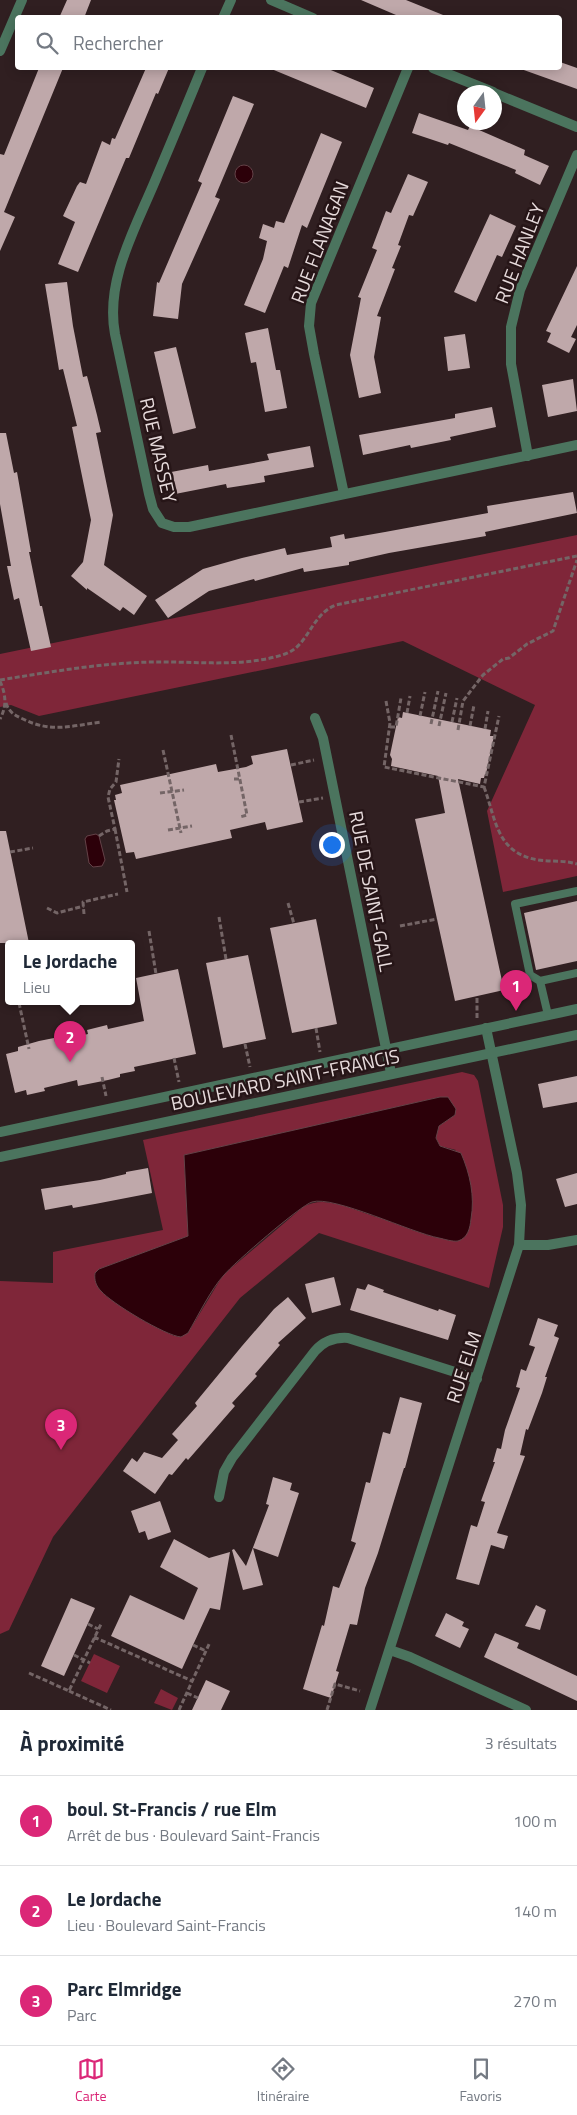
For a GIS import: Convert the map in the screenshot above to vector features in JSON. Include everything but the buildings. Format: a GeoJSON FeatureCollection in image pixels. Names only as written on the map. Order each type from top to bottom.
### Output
{"type":"FeatureCollection","features":[{"type":"Feature","properties":{"kind":"street"},"geometry":{"type":"LineString","coordinates":[[16,15],[22,0]]}},
{"type":"Feature","properties":{"kind":"street"},"geometry":{"type":"LineString","coordinates":[[224,15],[231,0]]}},
{"type":"Feature","properties":{"kind":"street"},"geometry":{"type":"LineString","coordinates":[[271,0],[306,15]]}},
{"type":"Feature","properties":{"kind":"street"},"geometry":{"type":"LineString","coordinates":[[0,51],[15,16]]}},
{"type":"Feature","properties":{"kind":"street","name":"RUE MASSEY"},"geometry":{"type":"LineString","coordinates":[[201,70],[124,255],[113,299],[115,334],[153,508],[162,523],[181,528],[577,445]]}},
{"type":"Feature","properties":{"kind":"street","name":"RUE FLANAGAN"},"geometry":{"type":"LineString","coordinates":[[344,494],[309,326],[311,303],[407,70]]}},
{"type":"Feature","properties":{"kind":"street"},"geometry":{"type":"LineString","coordinates":[[438,70],[474,85]]}},
{"type":"Feature","properties":{"kind":"street"},"geometry":{"type":"LineString","coordinates":[[502,96],[577,127]]}},
{"type":"Feature","properties":{"kind":"street","name":"RUE HANLEY"},"geometry":{"type":"LineString","coordinates":[[528,456],[511,364],[511,327],[518,296],[577,154]]}},
{"type":"Feature","properties":{"kind":"street","name":"RUE DE SAINT-GALL"},"geometry":{"type":"LineString","coordinates":[[315,718],[323,738],[391,1073]]}},
{"type":"Feature","properties":{"kind":"street","name":"BOULEVARD SAINT-FRANCIS"},"geometry":{"type":"LineString","coordinates":[[0,1132],[577,1009]]}},
{"type":"Feature","properties":{"kind":"street","name":"RUE ELM"},"geometry":{"type":"LineString","coordinates":[[370,1710],[520,1245],[521,1204],[517,1173],[486,1028]]}},
{"type":"Feature","properties":{"kind":"street","name":"BOULEVARD SAINT-FRANCIS"},"geometry":{"type":"LineString","coordinates":[[0,1157],[577,1034]]}},
{"type":"Feature","properties":{"kind":"street"},"geometry":{"type":"LineString","coordinates":[[520,1245],[548,1245],[577,1240]]}},
{"type":"Feature","properties":{"kind":"street"},"geometry":{"type":"LineString","coordinates":[[220,1497],[224,1472],[232,1458],[315,1351],[326,1342],[337,1338],[348,1338],[477,1380]]}},
{"type":"Feature","properties":{"kind":"street"},"geometry":{"type":"LineString","coordinates":[[390,1650],[410,1657],[526,1710]]}},
{"type":"Feature","properties":{"kind":"lane"},"geometry":{"type":"LineString","coordinates":[[577,891],[515,904],[530,975],[540,981],[577,973]]}},
{"type":"Feature","properties":{"kind":"lane"},"geometry":{"type":"LineString","coordinates":[[540,981],[548,1015]]}},
{"type":"Feature","properties":{"kind":"path"},"geometry":{"type":"LineString","coordinates":[[101,722],[54,728],[43,727],[9,710],[0,681],[56,671],[141,663],[236,662],[277,656],[294,650],[318,617],[329,608],[577,558],[553,631],[527,644],[509,658],[503,659],[483,675],[463,700],[458,730]]}},
{"type":"Feature","properties":{"kind":"path"},"geometry":{"type":"LineString","coordinates":[[431,724],[438,690]]}},
{"type":"Feature","properties":{"kind":"path"},"geometry":{"type":"LineString","coordinates":[[420,716],[425,692]]}},
{"type":"Feature","properties":{"kind":"path"},"geometry":{"type":"LineString","coordinates":[[439,726],[446,693]]}},
{"type":"Feature","properties":{"kind":"path"},"geometry":{"type":"LineString","coordinates":[[407,713],[410,696]]}},
{"type":"Feature","properties":{"kind":"path"},"geometry":{"type":"LineString","coordinates":[[390,727],[396,727],[401,698]]}},
{"type":"Feature","properties":{"kind":"path"},"geometry":{"type":"LineString","coordinates":[[452,722],[456,698]]}},
{"type":"Feature","properties":{"kind":"path"},"geometry":{"type":"LineString","coordinates":[[386,701],[390,727],[384,767],[484,787]]}},
{"type":"Feature","properties":{"kind":"path"},"geometry":{"type":"LineString","coordinates":[[0,719],[6,703]]}},
{"type":"Feature","properties":{"kind":"path"},"geometry":{"type":"LineString","coordinates":[[470,726],[474,705]]}},
{"type":"Feature","properties":{"kind":"path"},"geometry":{"type":"LineString","coordinates":[[485,729],[488,711]]}},
{"type":"Feature","properties":{"kind":"path"},"geometry":{"type":"LineString","coordinates":[[499,716],[484,787],[498,834],[516,851],[537,860],[561,860],[577,864]]}},
{"type":"Feature","properties":{"kind":"path"},"geometry":{"type":"LineString","coordinates":[[231,736],[246,816],[240,817]]}},
{"type":"Feature","properties":{"kind":"path"},"geometry":{"type":"LineString","coordinates":[[163,750],[181,833]]}},
{"type":"Feature","properties":{"kind":"path"},"geometry":{"type":"LineString","coordinates":[[291,765],[327,757]]}},
{"type":"Feature","properties":{"kind":"path"},"geometry":{"type":"LineString","coordinates":[[119,759],[116,782],[110,789],[108,797],[119,843],[127,892]]}},
{"type":"Feature","properties":{"kind":"path"},"geometry":{"type":"LineString","coordinates":[[234,779],[239,779]]}},
{"type":"Feature","properties":{"kind":"path"},"geometry":{"type":"LineString","coordinates":[[160,793],[184,790]]}},
{"type":"Feature","properties":{"kind":"path"},"geometry":{"type":"LineString","coordinates":[[299,802],[335,795]]}},
{"type":"Feature","properties":{"kind":"path"},"geometry":{"type":"LineString","coordinates":[[168,830],[192,826]]}},
{"type":"Feature","properties":{"kind":"path"},"geometry":{"type":"LineString","coordinates":[[99,836],[115,829]]}},
{"type":"Feature","properties":{"kind":"path"},"geometry":{"type":"LineString","coordinates":[[10,852],[33,848]]}},
{"type":"Feature","properties":{"kind":"path"},"geometry":{"type":"LineString","coordinates":[[84,914],[83,902],[118,894]]}},
{"type":"Feature","properties":{"kind":"path"},"geometry":{"type":"LineString","coordinates":[[288,903],[294,924]]}},
{"type":"Feature","properties":{"kind":"path"},"geometry":{"type":"LineString","coordinates":[[47,908],[57,913],[84,906]]}},
{"type":"Feature","properties":{"kind":"path"},"geometry":{"type":"LineString","coordinates":[[219,917],[226,959]]}},
{"type":"Feature","properties":{"kind":"path"},"geometry":{"type":"LineString","coordinates":[[400,926],[437,919]]}},
{"type":"Feature","properties":{"kind":"path"},"geometry":{"type":"LineString","coordinates":[[149,931],[156,974]]}},
{"type":"Feature","properties":{"kind":"path"},"geometry":{"type":"LineString","coordinates":[[476,1019],[477,996]]}},
{"type":"Feature","properties":{"kind":"path"},"geometry":{"type":"LineString","coordinates":[[19,1005],[29,1049]]}},
{"type":"Feature","properties":{"kind":"path"},"geometry":{"type":"LineString","coordinates":[[316,1028],[320,1053]]}},
{"type":"Feature","properties":{"kind":"path"},"geometry":{"type":"LineString","coordinates":[[244,1044],[250,1068]]}},
{"type":"Feature","properties":{"kind":"path"},"geometry":{"type":"LineString","coordinates":[[174,1058],[179,1082]]}},
{"type":"Feature","properties":{"kind":"path"},"geometry":{"type":"LineString","coordinates":[[102,1077],[106,1098]]}},
{"type":"Feature","properties":{"kind":"path"},"geometry":{"type":"LineString","coordinates":[[88,1624],[98,1629]]}},
{"type":"Feature","properties":{"kind":"path"},"geometry":{"type":"LineString","coordinates":[[69,1691],[101,1624]]}},
{"type":"Feature","properties":{"kind":"path"},"geometry":{"type":"LineString","coordinates":[[94,1637],[192,1681]]}},
{"type":"Feature","properties":{"kind":"path"},"geometry":{"type":"LineString","coordinates":[[174,1704],[180,1708],[210,1642]]}},
{"type":"Feature","properties":{"kind":"path"},"geometry":{"type":"LineString","coordinates":[[193,1645],[206,1651]]}},
{"type":"Feature","properties":{"kind":"path"},"geometry":{"type":"LineString","coordinates":[[74,1655],[90,1663]]}},
{"type":"Feature","properties":{"kind":"path"},"geometry":{"type":"LineString","coordinates":[[29,1673],[111,1710]]}},
{"type":"Feature","properties":{"kind":"path"},"geometry":{"type":"LineString","coordinates":[[327,1710],[335,1684],[360,1691]]}},
{"type":"Feature","properties":{"kind":"path"},"geometry":{"type":"LineString","coordinates":[[187,1693],[198,1698]]}},
{"type":"Feature","properties":{"kind":"shaded area"},"geometry":{"type":"Polygon","coordinates":[[[244,165],[250,168],[253,174],[250,180],[244,183],[238,180],[235,174],[238,168],[244,165]]]}},
{"type":"Feature","properties":{"kind":"shaded area"},"geometry":{"type":"Polygon","coordinates":[[[577,535],[577,876],[503,892],[487,811],[535,705],[403,641],[39,716],[11,705],[0,707],[0,654],[577,535]]]}},
{"type":"Feature","properties":{"kind":"shaded area"},"geometry":{"type":"Polygon","coordinates":[[[96,834],[99,836],[105,860],[102,866],[93,867],[89,863],[85,839],[87,836],[96,834]]]}},
{"type":"Feature","properties":{"kind":"shaded area"},"geometry":{"type":"Polygon","coordinates":[[[462,1072],[474,1075],[478,1081],[503,1205],[503,1227],[489,1288],[319,1233],[240,1298],[53,1537],[9,1630],[0,1634],[0,1281],[53,1283],[53,1252],[163,1230],[143,1140],[462,1072]],[[440,1097],[184,1155],[188,1236],[99,1269],[128,1311],[174,1336],[188,1333],[223,1275],[303,1207],[312,1203],[330,1203],[349,1207],[376,1217],[456,1150],[440,1146],[436,1138],[439,1126],[455,1115],[448,1097],[440,1097]]]}},
{"type":"Feature","properties":{"kind":"shaded area"},"geometry":{"type":"Polygon","coordinates":[[[440,1097],[448,1097],[456,1109],[455,1115],[439,1126],[436,1138],[440,1146],[461,1153],[471,1185],[471,1222],[468,1232],[461,1240],[451,1241],[427,1235],[337,1204],[322,1201],[312,1202],[282,1223],[230,1269],[214,1288],[188,1333],[181,1337],[164,1331],[127,1311],[99,1289],[95,1273],[99,1269],[188,1236],[184,1155],[440,1097]]]}},
{"type":"Feature","properties":{"kind":"shaded area"},"geometry":{"type":"Polygon","coordinates":[[[94,1654],[120,1666],[107,1693],[81,1681],[94,1654]]]}},
{"type":"Feature","properties":{"kind":"shaded area"},"geometry":{"type":"Polygon","coordinates":[[[161,1689],[178,1698],[172,1710],[154,1703],[161,1689]]]}},
{"type":"Feature","properties":{"kind":"place","name":"boul. St-Francis / rue Elm"},"geometry":{"type":"Point","coordinates":[516,1011]}},
{"type":"Feature","properties":{"kind":"place","name":"Le Jordache"},"geometry":{"type":"Point","coordinates":[70,1062]}},
{"type":"Feature","properties":{"kind":"place","name":"Parc Elmridge"},"geometry":{"type":"Point","coordinates":[61,1450]}}]}
